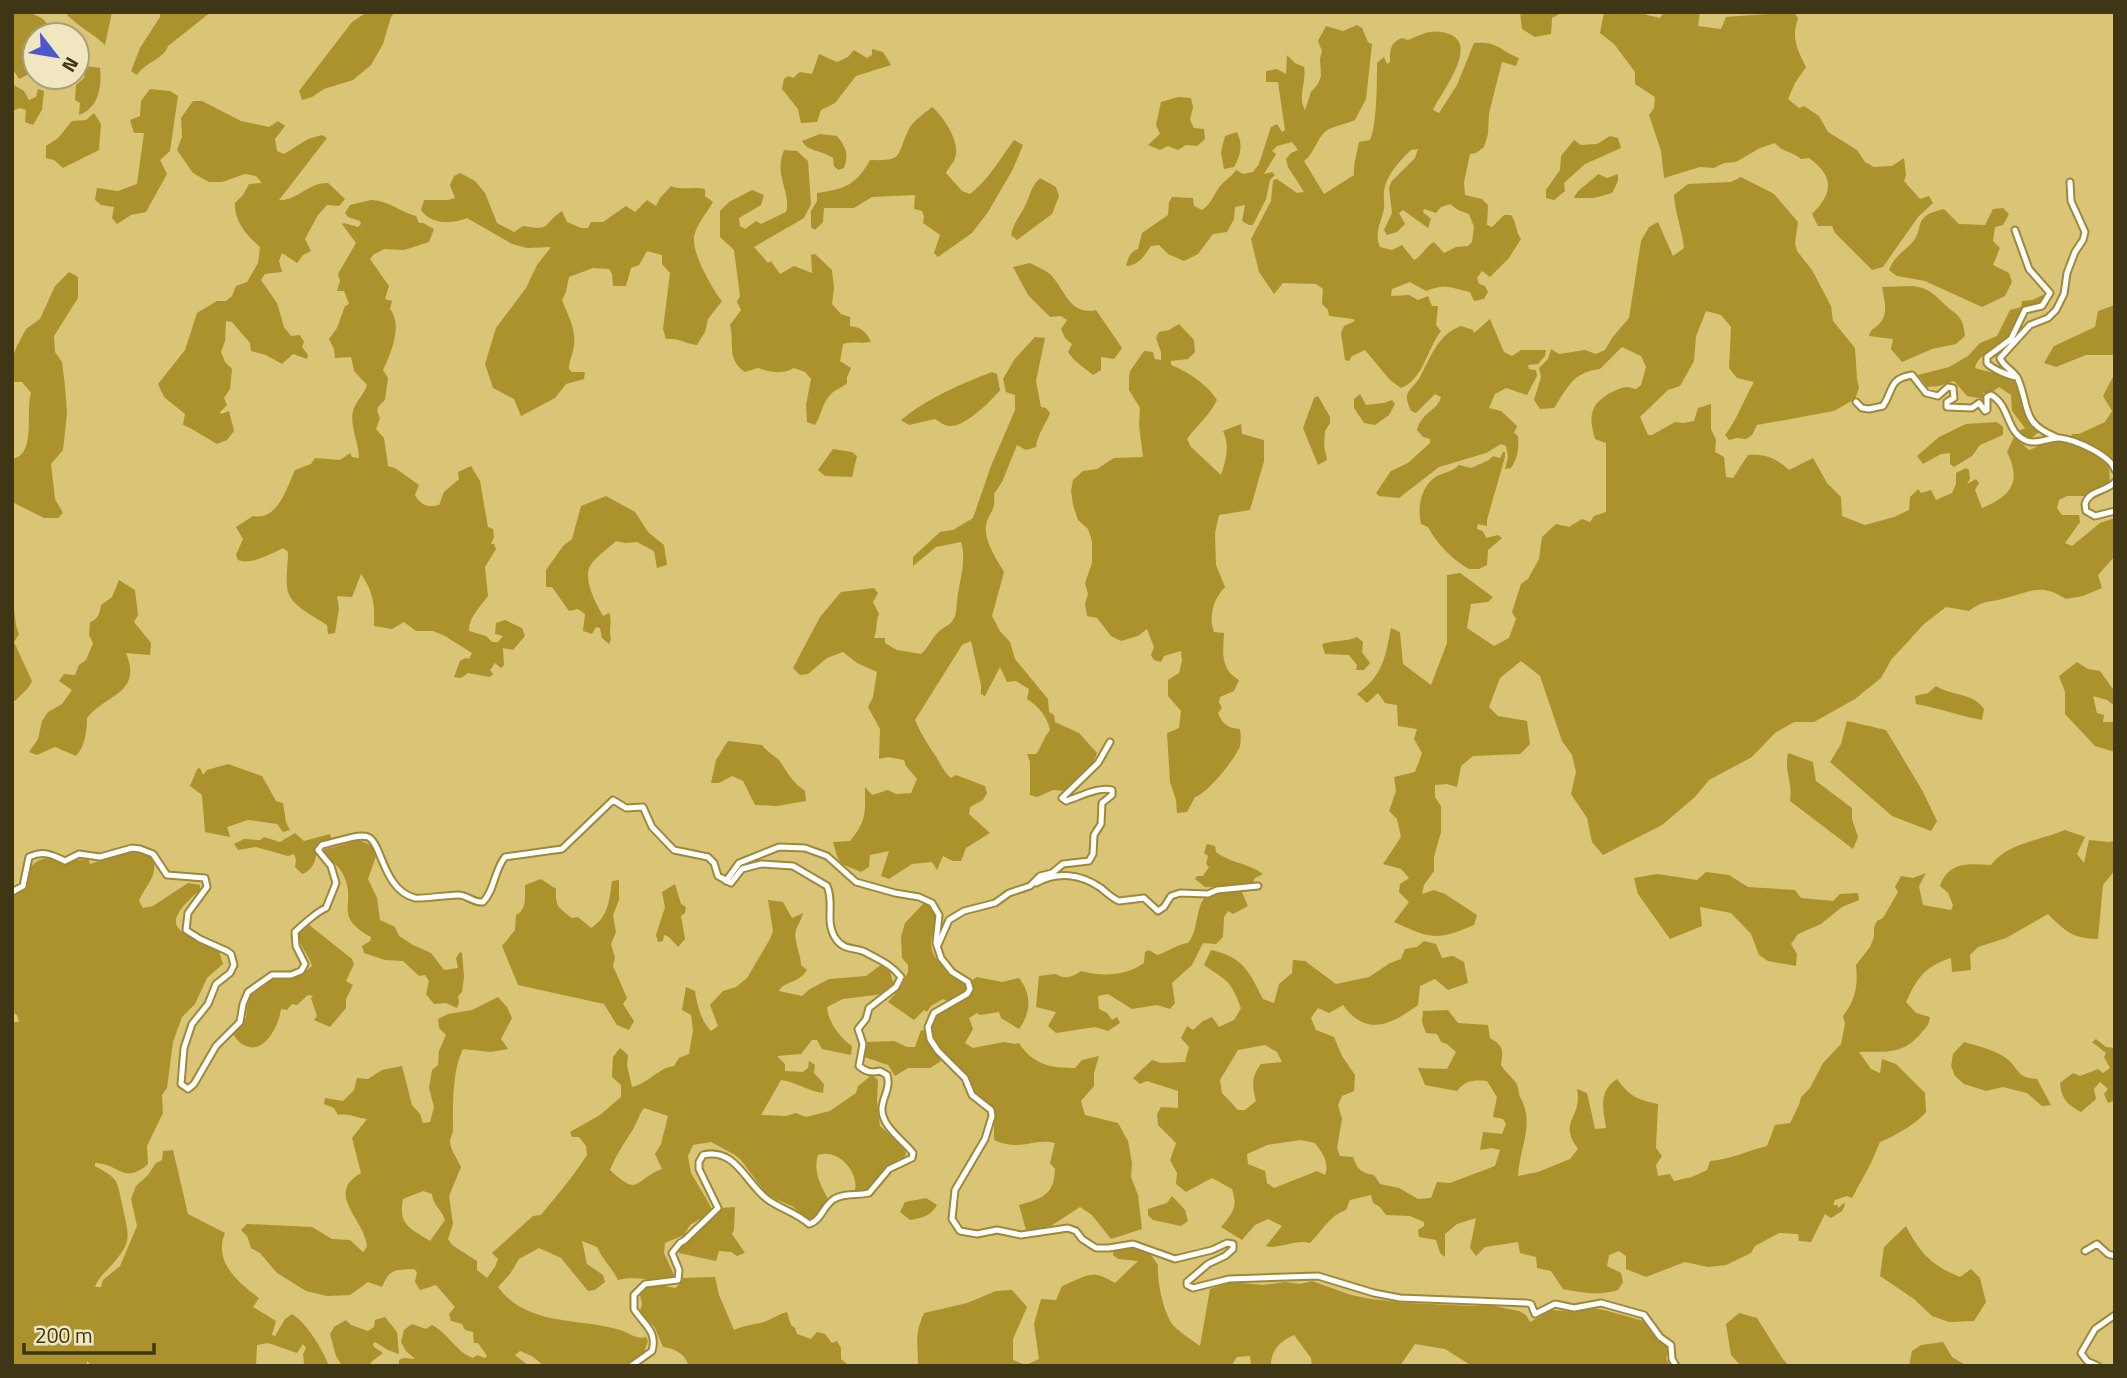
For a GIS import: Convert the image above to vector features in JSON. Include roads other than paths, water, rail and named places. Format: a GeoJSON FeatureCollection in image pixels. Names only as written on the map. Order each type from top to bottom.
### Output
{"type":"FeatureCollection","features":[{"type":"Feature","properties":{"kind":"street"},"geometry":{"type":"LineString","coordinates":[[2070,182],[2071,201],[2084,225],[2084,237],[2067,273],[2064,294],[2056,310],[2048,318],[2030,325],[2000,358],[2017,377],[2027,416],[2041,430],[2100,454],[2110,460],[2115,470]]}},
{"type":"Feature","properties":{"kind":"street"},"geometry":{"type":"LineString","coordinates":[[2015,230],[2029,269],[2050,293],[2042,306],[2025,310],[2011,339],[1987,357],[1987,363],[1991,367],[2017,377]]}},
{"type":"Feature","properties":{"kind":"street"},"geometry":{"type":"LineString","coordinates":[[1856,402],[1869,410],[1883,406],[1895,382],[1901,377],[1912,376],[1926,393],[1938,396],[1948,387],[1953,388],[1954,398],[1947,402],[1947,407],[1972,408],[1979,403],[1985,411],[1988,395],[1997,398],[2015,434],[2027,441],[2059,438]]}},
{"type":"Feature","properties":{"kind":"street"},"geometry":{"type":"LineString","coordinates":[[2115,482],[2107,489],[2091,495],[2085,504],[2086,511],[2095,516],[2115,511]]}},
{"type":"Feature","properties":{"kind":"street"},"geometry":{"type":"LineString","coordinates":[[1030,886],[1040,876],[1052,873],[1063,864],[1086,863],[1092,857],[1093,839],[1101,824],[1102,803],[1110,797],[1112,790],[1107,788],[1090,792],[1066,801],[1062,798],[1098,763],[1110,742]]}},
{"type":"Feature","properties":{"kind":"street"},"geometry":{"type":"LineString","coordinates":[[12,892],[23,886],[29,857],[39,853],[53,855],[65,861],[79,854],[100,857],[132,848],[140,849],[153,854],[167,875],[205,878],[207,887],[188,913],[186,930],[227,951],[231,954],[234,965],[230,973],[216,984],[208,1004],[191,1024],[181,1071],[181,1084],[188,1088],[194,1084],[216,1046],[240,1022],[248,992],[272,975],[291,975],[303,968],[305,964],[296,946],[295,932],[315,913],[326,908],[336,883],[329,863],[318,852],[322,845],[335,844],[353,835],[366,836],[375,842],[381,862],[391,878],[412,897],[418,899],[459,895],[477,903],[483,902],[489,895],[500,863],[505,857],[562,849],[613,800],[626,808],[643,807],[652,827],[670,847],[708,857],[714,863],[718,876],[726,881],[732,883],[742,869],[754,864],[793,866],[827,886],[831,902],[830,923],[836,939],[848,949],[864,952],[886,962],[899,974],[901,981],[869,1008],[866,1019],[858,1029],[863,1044],[859,1066],[865,1071],[880,1071],[887,1075],[889,1085],[882,1109],[884,1120],[913,1153],[912,1158],[889,1169],[869,1193],[837,1197],[830,1202],[816,1222],[809,1224],[792,1211],[767,1199],[727,1157],[717,1154],[703,1155],[699,1169],[718,1208],[672,1253],[679,1270],[677,1280],[645,1284],[634,1294],[634,1310],[646,1323],[654,1340],[652,1351],[631,1366]]}},
{"type":"Feature","properties":{"kind":"street"},"geometry":{"type":"LineString","coordinates":[[726,881],[739,863],[767,851],[779,847],[805,848],[827,856],[856,882],[926,899],[939,915],[937,948],[946,966],[965,978],[970,989],[967,994],[934,1013],[929,1022],[929,1034],[938,1051],[965,1078],[972,1095],[991,1110],[992,1116],[985,1139],[955,1189],[952,1219],[960,1231],[977,1234],[997,1230],[1021,1235],[1068,1228],[1076,1231],[1082,1239],[1096,1248],[1133,1244],[1175,1259],[1212,1250],[1227,1242],[1233,1244],[1230,1252],[1208,1264],[1187,1282],[1193,1288],[1229,1279],[1318,1276],[1400,1298],[1527,1303],[1531,1304],[1535,1314],[1555,1304],[1574,1308],[1601,1303],[1644,1315],[1671,1345],[1672,1359],[1676,1366]]}},
{"type":"Feature","properties":{"kind":"street"},"geometry":{"type":"LineString","coordinates":[[937,948],[949,920],[964,911],[995,903],[1009,893],[1060,874],[1098,886],[1119,901],[1144,898],[1158,911],[1171,896],[1180,893],[1208,894],[1217,890],[1258,886]]}},
{"type":"Feature","properties":{"kind":"street"},"geometry":{"type":"LineString","coordinates":[[2085,1251],[2097,1244],[2108,1254],[2115,1256]]}},
{"type":"Feature","properties":{"kind":"street"},"geometry":{"type":"LineString","coordinates":[[2098,1366],[2087,1361],[2081,1353],[2095,1329],[2115,1315]]}}]}
